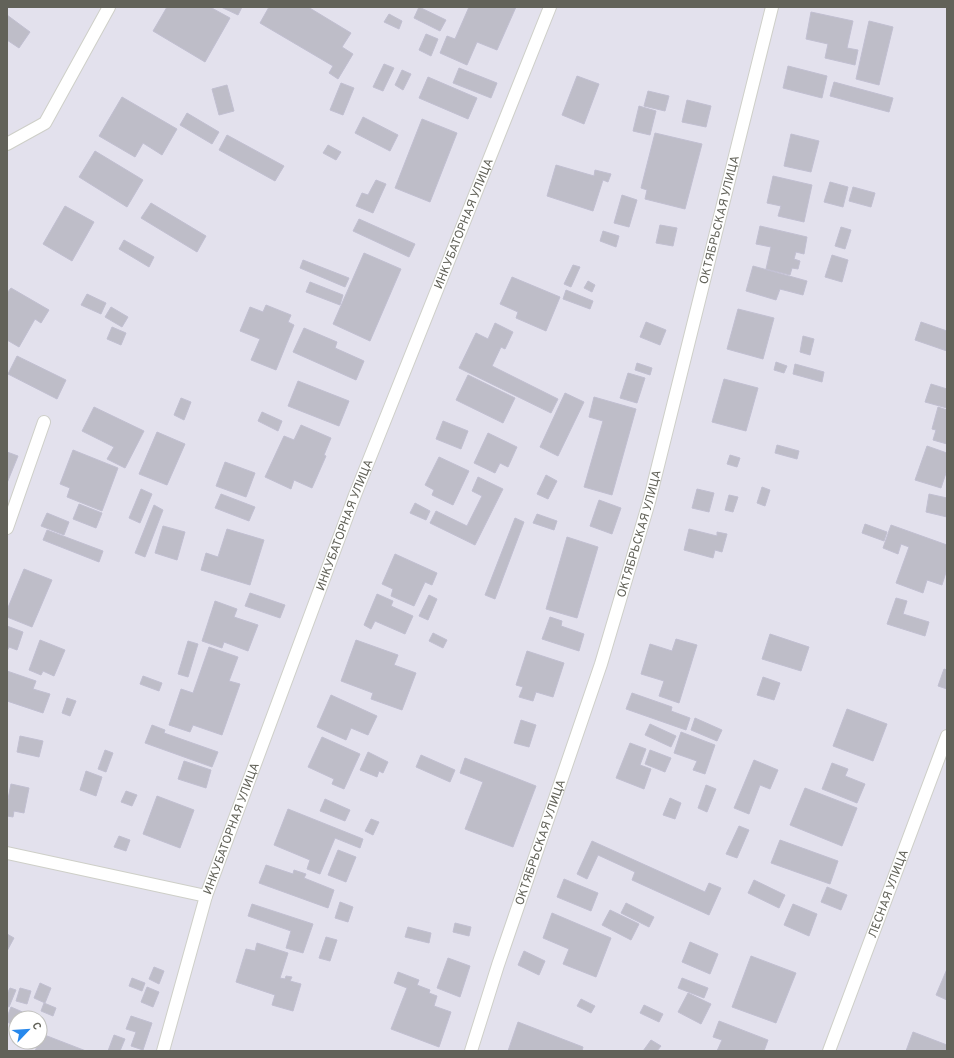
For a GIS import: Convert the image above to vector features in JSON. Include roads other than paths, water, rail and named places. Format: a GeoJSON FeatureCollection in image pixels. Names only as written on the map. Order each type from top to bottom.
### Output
{"type":"FeatureCollection","features":[{"type":"Feature","properties":{"kind":"street"},"geometry":{"type":"LineString","coordinates":[[7,144],[44,123],[109,7]]}},
{"type":"Feature","properties":{"kind":"street","name":"ИНКУБАТОРНАЯ УЛИЦА"},"geometry":{"type":"LineString","coordinates":[[163,1051],[206,896],[355,495],[550,7]]}},
{"type":"Feature","properties":{"kind":"street","name":"ОКТЯБРЬСКАЯ УЛИЦА"},"geometry":{"type":"LineString","coordinates":[[471,1051],[498,965],[601,664],[649,502],[772,7]]}},
{"type":"Feature","properties":{"kind":"street"},"geometry":{"type":"LineString","coordinates":[[7,528],[44,422]]}},
{"type":"Feature","properties":{"kind":"street","name":"ЛЕСНАЯ УЛИЦА"},"geometry":{"type":"LineString","coordinates":[[829,1051],[947,736]]}},
{"type":"Feature","properties":{"kind":"street"},"geometry":{"type":"LineString","coordinates":[[7,853],[206,896]]}}]}
